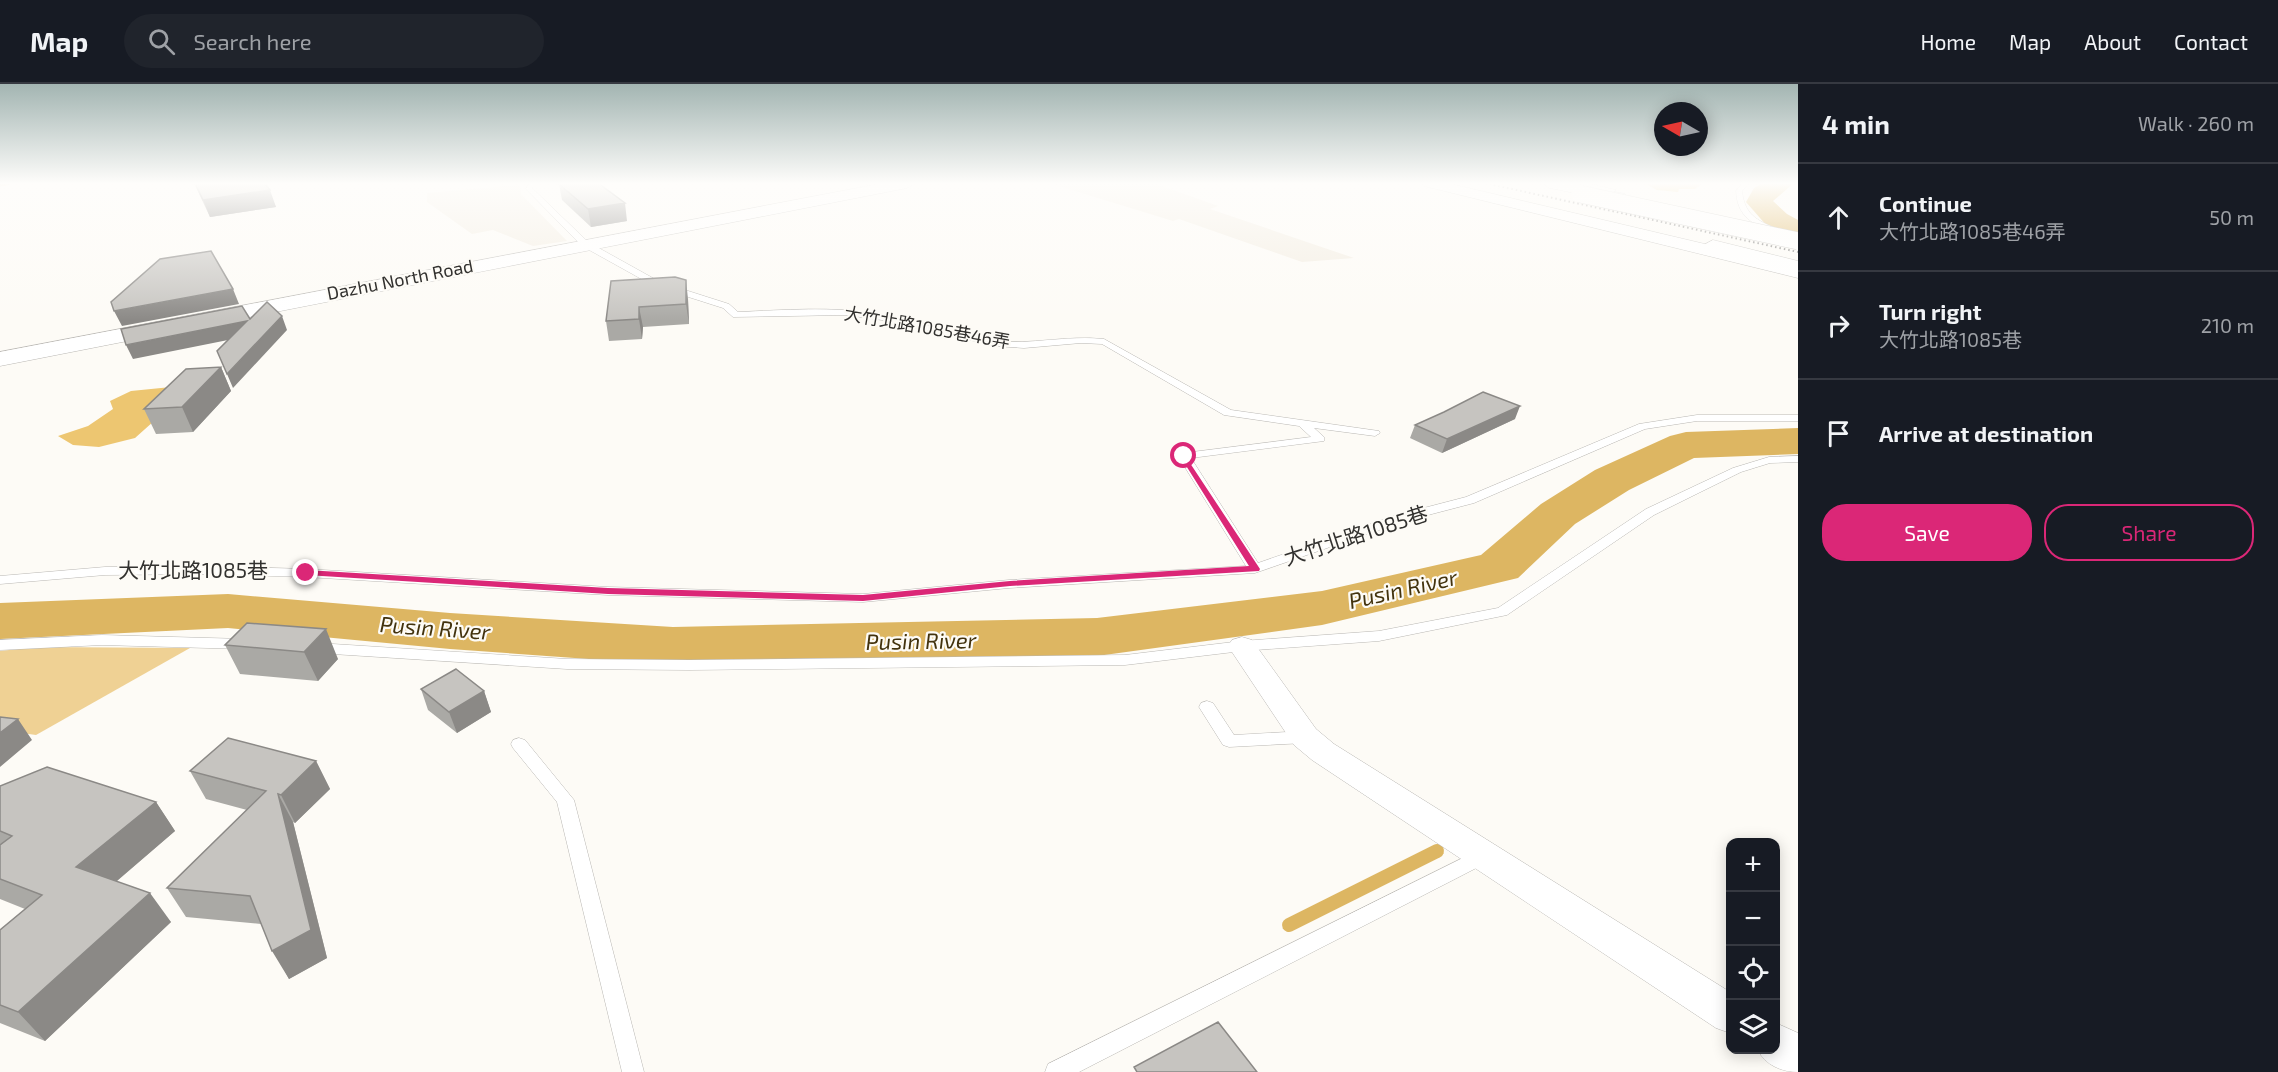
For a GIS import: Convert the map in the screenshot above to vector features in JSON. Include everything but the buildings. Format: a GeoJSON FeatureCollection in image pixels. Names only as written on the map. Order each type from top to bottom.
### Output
{"type":"FeatureCollection","features":[{"type":"Feature","properties":{"kind":"main road","name":"Dazhu North Road"},"geometry":{"type":"LineString","coordinates":[[0,358],[664,229]]}},
{"type":"Feature","properties":{"kind":"main road"},"geometry":{"type":"LineString","coordinates":[[1620,229],[1798,272]]}},
{"type":"Feature","properties":{"kind":"main road"},"geometry":{"type":"LineString","coordinates":[[1649,229],[1798,265]]}},
{"type":"Feature","properties":{"kind":"main road"},"geometry":{"type":"LineString","coordinates":[[1745,229],[1798,242]]}},
{"type":"Feature","properties":{"kind":"street"},"geometry":{"type":"LineString","coordinates":[[1242,646],[1305,737],[1323,752],[1726,1011]]}},
{"type":"Feature","properties":{"kind":"street"},"geometry":{"type":"LineString","coordinates":[[1780,1046],[1798,1057]]}},
{"type":"Feature","properties":{"kind":"lane","name":"大竹北路1085巷46弄"},"geometry":{"type":"LineString","coordinates":[[570,229],[585,244],[657,285],[726,306],[736,315],[824,311],[881,317],[1013,345],[1087,340],[1104,342],[1228,413],[1375,433]]}},
{"type":"Feature","properties":{"kind":"lane"},"geometry":{"type":"LineString","coordinates":[[1770,229],[1798,242]]}},
{"type":"Feature","properties":{"kind":"lane","name":"大竹北路1085巷"},"geometry":{"type":"LineString","coordinates":[[0,580],[105,571],[210,570],[306,573],[608,591],[863,598],[1010,584],[1255,569],[1401,519],[1470,500],[1642,426],[1698,418],[1798,418]]}},
{"type":"Feature","properties":{"kind":"lane"},"geometry":{"type":"LineString","coordinates":[[1255,569],[1184,456],[1320,439],[1302,423]]}},
{"type":"Feature","properties":{"kind":"lane"},"geometry":{"type":"LineString","coordinates":[[297,647],[567,664],[689,665],[1125,660],[1242,646],[1379,636],[1502,612],[1650,512],[1737,470],[1769,460],[1798,459]]}},
{"type":"Feature","properties":{"kind":"lane"},"geometry":{"type":"LineString","coordinates":[[0,645],[102,640],[261,644]]}},
{"type":"Feature","properties":{"kind":"lane"},"geometry":{"type":"LineString","coordinates":[[1207,707],[1229,741],[1305,737]]}},
{"type":"Feature","properties":{"kind":"lane"},"geometry":{"type":"LineString","coordinates":[[519,744],[565,800],[633,1072]]}},
{"type":"Feature","properties":{"kind":"lane"},"geometry":{"type":"LineString","coordinates":[[1056,1072],[1483,856]]}},
{"type":"Feature","properties":{"kind":"shaded area"},"geometry":{"type":"Polygon","coordinates":[[[465,229],[555,229],[567,241],[533,246],[493,230],[472,234],[465,229]]]}},
{"type":"Feature","properties":{"kind":"shaded area"},"geometry":{"type":"Polygon","coordinates":[[[1208,229],[1269,229],[1354,258],[1302,262],[1208,229]]]}},
{"type":"Feature","properties":{"kind":"shaded area"},"geometry":{"type":"Polygon","coordinates":[[[181,386],[182,396],[135,438],[99,447],[73,445],[58,436],[88,426],[113,409],[110,401],[131,391],[181,386]]]}},
{"type":"Feature","properties":{"kind":"shaded area"},"geometry":{"type":"Polygon","coordinates":[[[37,647],[190,648],[36,735],[0,730],[0,651],[37,647]]]}},
{"type":"Feature","properties":{"kind":"waterway","name":"Pusin River"},"geometry":{"type":"LineString","coordinates":[[1794,229],[1798,231]]}},
{"type":"Feature","properties":{"kind":"waterway","name":"Pusin River"},"geometry":{"type":"LineString","coordinates":[[0,621],[228,611],[450,631],[673,646],[1097,637],[1322,608],[1499,567],[1558,514],[1612,480],[1686,445],[1798,441]]}},
{"type":"Feature","properties":{"kind":"waterway"},"geometry":{"type":"LineString","coordinates":[[1289,925],[1437,851]]}},
{"type":"Feature","properties":{"kind":"railway"},"geometry":{"type":"LineString","coordinates":[[1694,229],[1798,252]]}},
{"type":"Feature","properties":{"kind":"route"},"geometry":{"type":"LineString","coordinates":[[306,573],[608,591],[863,598],[1010,584],[1255,569],[1184,456]]}}]}
